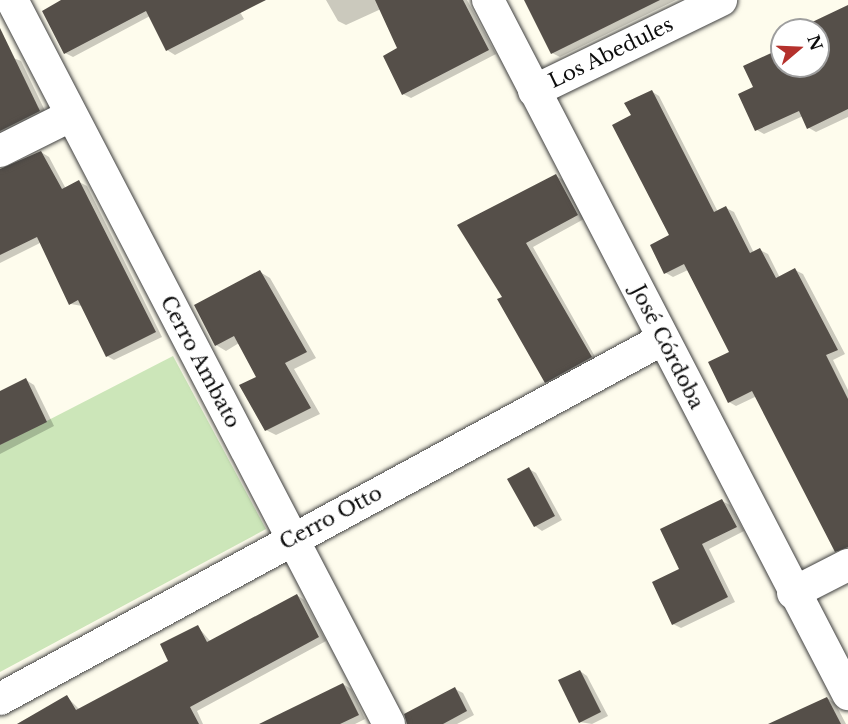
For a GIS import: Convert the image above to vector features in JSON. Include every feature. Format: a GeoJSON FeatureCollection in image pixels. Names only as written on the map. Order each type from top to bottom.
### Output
{"type":"FeatureCollection","features":[{"type":"Feature","properties":{"kind":"street","name":"Cerro Ambato"},"geometry":{"type":"LineString","coordinates":[[12,0],[70,116],[388,724]]}},
{"type":"Feature","properties":{"kind":"street","name":"José Córdoba"},"geometry":{"type":"LineString","coordinates":[[488,0],[793,593],[848,694]]}},
{"type":"Feature","properties":{"kind":"street","name":"Los Abedules"},"geometry":{"type":"LineString","coordinates":[[534,91],[721,0]]}},
{"type":"Feature","properties":{"kind":"street"},"geometry":{"type":"LineString","coordinates":[[0,151],[70,116]]}},
{"type":"Feature","properties":{"kind":"street","name":"Cerro Otto"},"geometry":{"type":"LineString","coordinates":[[0,699],[663,339]]}},
{"type":"Feature","properties":{"kind":"street"},"geometry":{"type":"LineString","coordinates":[[793,593],[848,565]]}},
{"type":"Feature","properties":{"kind":"green space"},"geometry":{"type":"Polygon","coordinates":[[[173,356],[266,529],[0,672],[0,445],[173,356]]]}},
{"type":"Feature","properties":{"kind":"building"},"geometry":{"type":"Polygon","coordinates":[[[61,0],[266,0],[166,51],[146,11],[64,54],[42,11],[61,0]]]}},
{"type":"Feature","properties":{"kind":"building"},"geometry":{"type":"Polygon","coordinates":[[[375,0],[463,0],[489,50],[402,95],[383,56],[397,48],[375,0]]]}},
{"type":"Feature","properties":{"kind":"building"},"geometry":{"type":"Polygon","coordinates":[[[524,0],[660,0],[551,54],[524,0]]]}},
{"type":"Feature","properties":{"kind":"building"},"geometry":{"type":"Polygon","coordinates":[[[848,5],[848,109],[807,129],[799,111],[755,131],[738,94],[753,87],[743,66],[770,54],[770,78],[830,78],[830,18],[821,18],[848,5]]]}},
{"type":"Feature","properties":{"kind":"building"},"geometry":{"type":"Polygon","coordinates":[[[0,28],[40,111],[0,131],[0,28]]]}},
{"type":"Feature","properties":{"kind":"building"},"geometry":{"type":"Polygon","coordinates":[[[652,90],[714,212],[726,206],[750,253],[760,248],[776,278],[795,268],[838,350],[826,355],[848,399],[848,547],[835,552],[752,391],[728,403],[708,362],[729,352],[684,264],[664,274],[650,245],[669,235],[612,125],[631,115],[624,103],[652,90]]]}},
{"type":"Feature","properties":{"kind":"building"},"geometry":{"type":"Polygon","coordinates":[[[41,151],[62,189],[79,180],[156,332],[106,357],[78,300],[69,305],[37,237],[0,255],[0,169],[41,151]]]}},
{"type":"Feature","properties":{"kind":"building"},"geometry":{"type":"Polygon","coordinates":[[[556,174],[578,215],[526,243],[592,357],[545,383],[497,299],[502,297],[457,225],[556,174]]]}},
{"type":"Feature","properties":{"kind":"building"},"geometry":{"type":"Polygon","coordinates":[[[260,270],[307,352],[285,363],[311,408],[265,431],[239,385],[256,377],[234,336],[215,346],[194,305],[260,270]]]}},
{"type":"Feature","properties":{"kind":"building"},"geometry":{"type":"Polygon","coordinates":[[[26,378],[47,422],[0,445],[0,391],[26,378]]]}},
{"type":"Feature","properties":{"kind":"building"},"geometry":{"type":"Polygon","coordinates":[[[529,467],[555,516],[534,527],[507,479],[529,467]]]}},
{"type":"Feature","properties":{"kind":"building"},"geometry":{"type":"Polygon","coordinates":[[[722,499],[737,527],[702,544],[728,597],[672,625],[652,582],[679,569],[660,529],[722,499]]]}},
{"type":"Feature","properties":{"kind":"building"},"geometry":{"type":"Polygon","coordinates":[[[297,594],[319,637],[190,707],[199,724],[17,724],[67,695],[76,710],[168,661],[160,644],[198,625],[207,642],[297,594]]]}},
{"type":"Feature","properties":{"kind":"building"},"geometry":{"type":"Polygon","coordinates":[[[580,670],[601,712],[579,723],[558,680],[580,670]]]}},
{"type":"Feature","properties":{"kind":"building"},"geometry":{"type":"Polygon","coordinates":[[[343,683],[359,715],[340,724],[259,724],[343,683]]]}},
{"type":"Feature","properties":{"kind":"building"},"geometry":{"type":"Polygon","coordinates":[[[455,687],[467,711],[443,724],[407,724],[404,714],[455,687]]]}},
{"type":"Feature","properties":{"kind":"building"},"geometry":{"type":"Polygon","coordinates":[[[827,697],[841,724],[768,724],[827,697]]]}}]}
